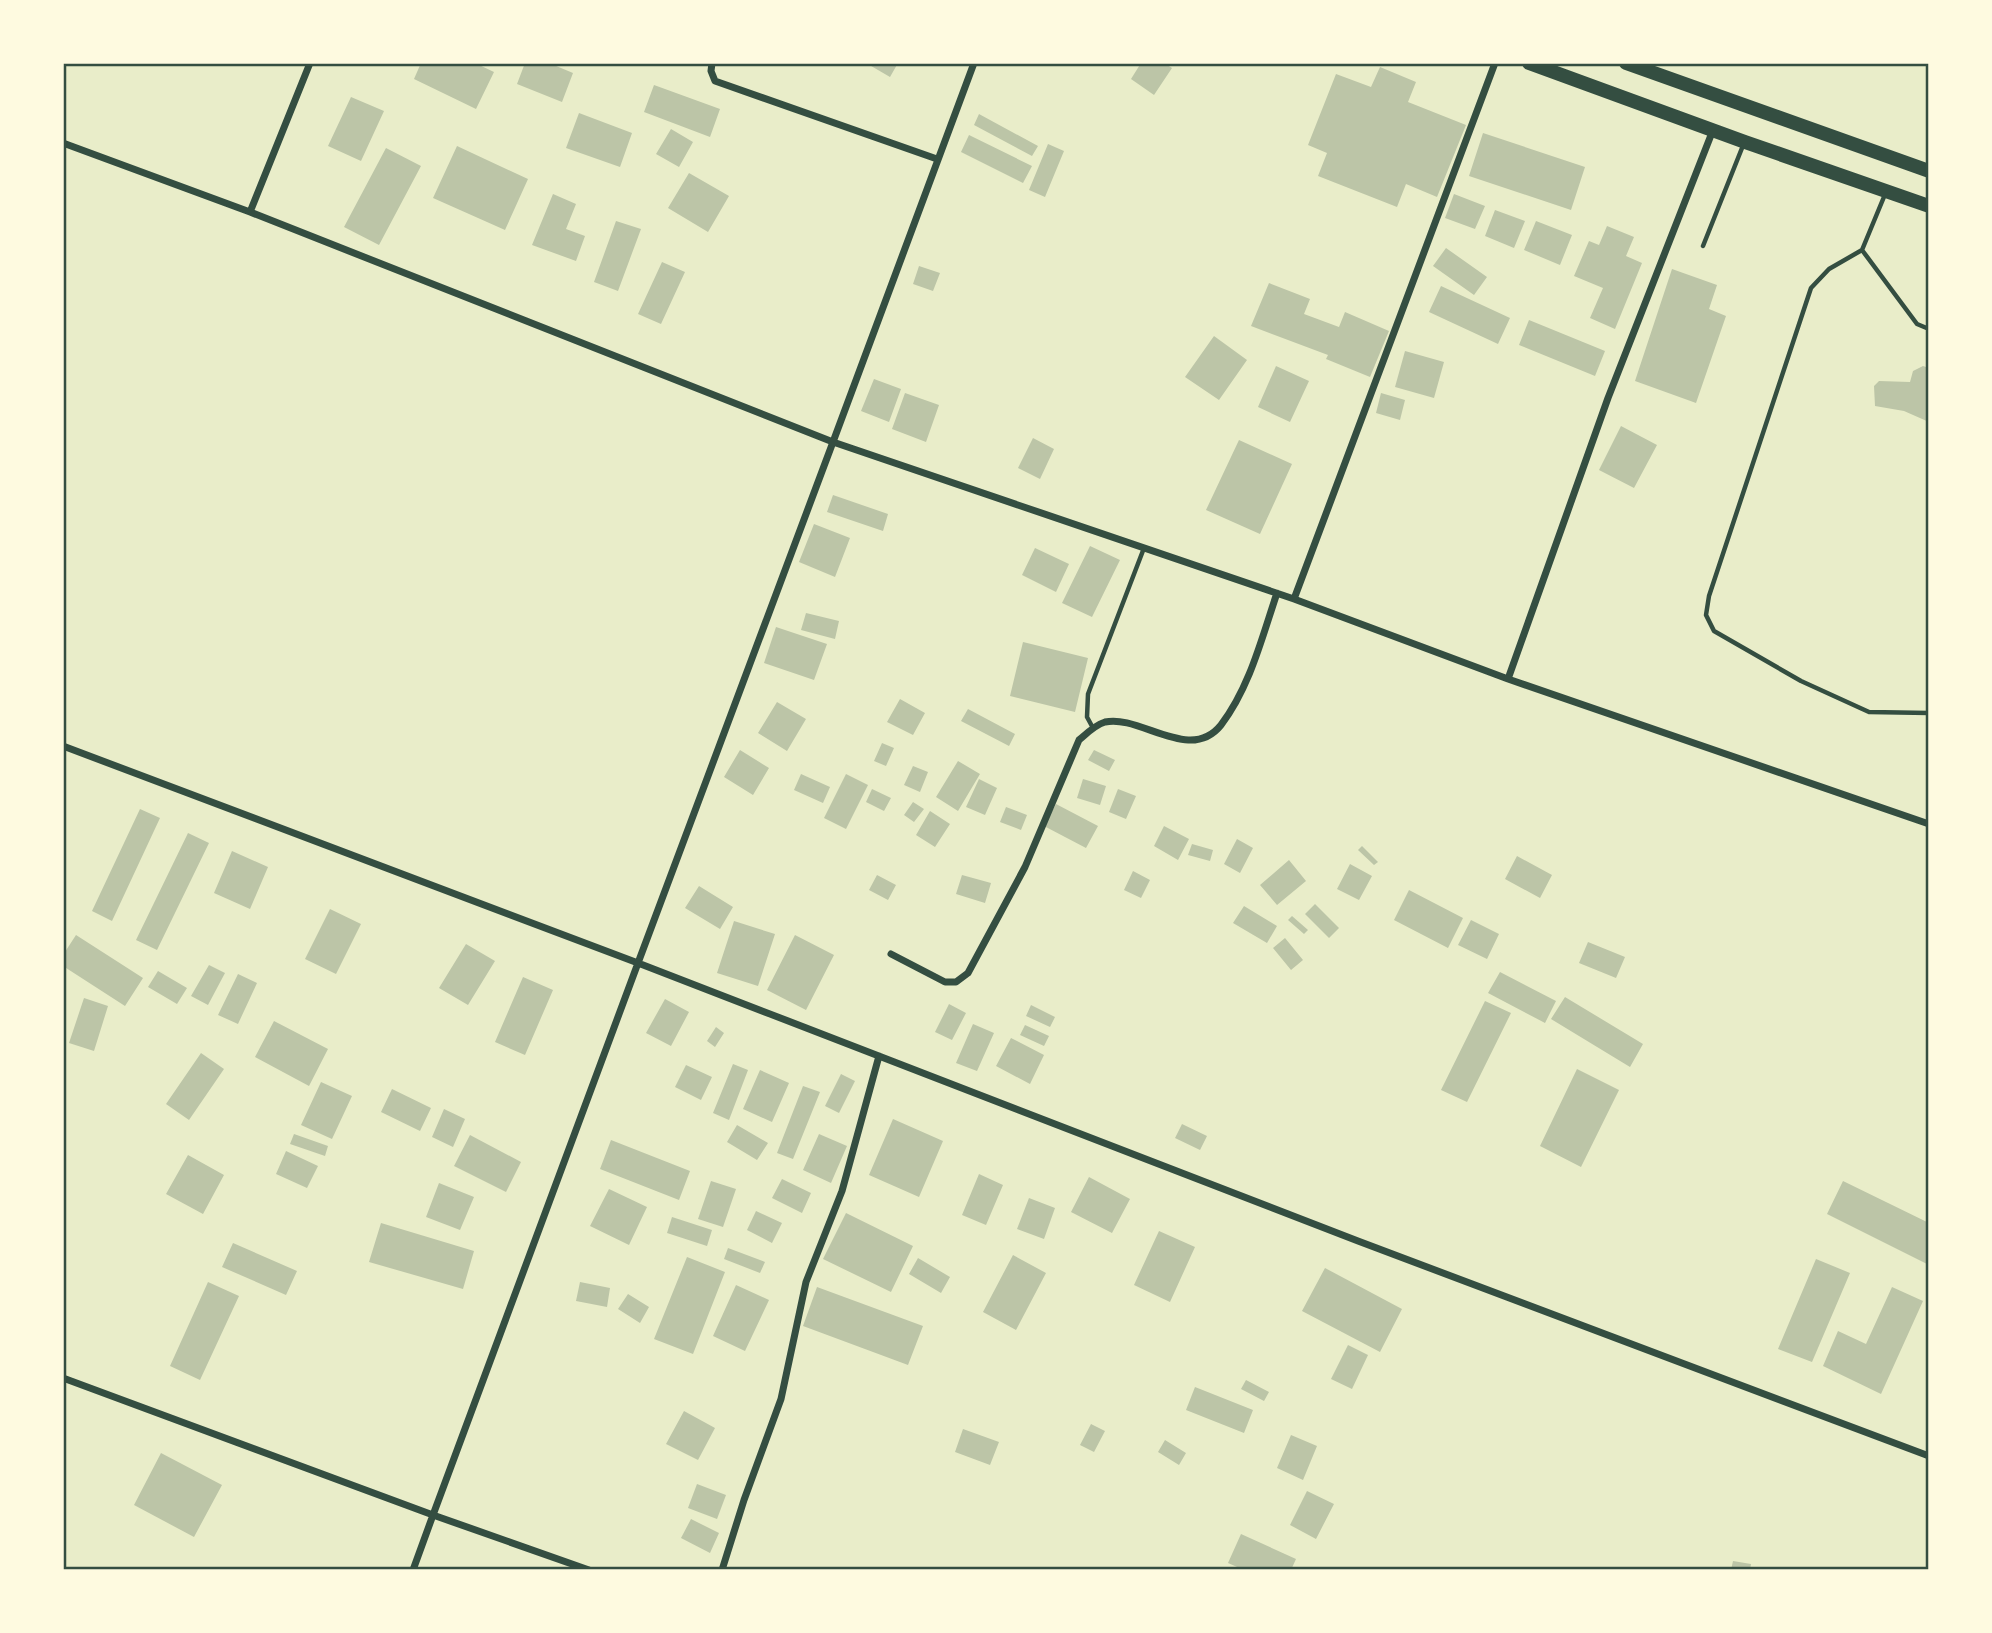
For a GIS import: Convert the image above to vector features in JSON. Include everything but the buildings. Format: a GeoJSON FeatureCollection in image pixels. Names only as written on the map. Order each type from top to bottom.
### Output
{"type":"FeatureCollection","features":[{"type":"Feature","properties":{"kind":"main road"},"geometry":{"type":"LineString","coordinates":[[1529,63],[1929,206]]}},
{"type":"Feature","properties":{"kind":"main road"},"geometry":{"type":"LineString","coordinates":[[1626,63],[1929,171]]}},
{"type":"Feature","properties":{"kind":"street"},"geometry":{"type":"LineString","coordinates":[[250,212],[310,63]]}},
{"type":"Feature","properties":{"kind":"street"},"geometry":{"type":"LineString","coordinates":[[712,63],[711,71],[715,81],[937,159]]}},
{"type":"Feature","properties":{"kind":"street"},"geometry":{"type":"LineString","coordinates":[[413,1570],[974,63]]}},
{"type":"Feature","properties":{"kind":"street"},"geometry":{"type":"LineString","coordinates":[[1294,598],[1495,63]]}},
{"type":"Feature","properties":{"kind":"street"},"geometry":{"type":"LineString","coordinates":[[1508,679],[1608,398],[1713,131]]}},
{"type":"Feature","properties":{"kind":"street"},"geometry":{"type":"LineString","coordinates":[[63,143],[250,212],[833,442],[1294,598],[1508,679],[1929,824]]}},
{"type":"Feature","properties":{"kind":"street"},"geometry":{"type":"LineString","coordinates":[[891,954],[945,982],[956,982],[968,973],[1025,867],[1079,740],[1093,728],[1106,722],[1188,740],[1206,737],[1220,726],[1244,687],[1277,593]]}},
{"type":"Feature","properties":{"kind":"street"},"geometry":{"type":"LineString","coordinates":[[63,746],[638,963],[1358,1241],[1929,1456]]}},
{"type":"Feature","properties":{"kind":"street"},"geometry":{"type":"LineString","coordinates":[[722,1570],[781,1399],[806,1282],[842,1191],[879,1056]]}},
{"type":"Feature","properties":{"kind":"street"},"geometry":{"type":"LineString","coordinates":[[63,1378],[589,1570]]}},
{"type":"Feature","properties":{"kind":"lane"},"geometry":{"type":"LineString","coordinates":[[1703,246],[1745,142]]}},
{"type":"Feature","properties":{"kind":"lane"},"geometry":{"type":"LineString","coordinates":[[1887,191],[1862,250],[1829,269],[1811,288],[1709,596],[1706,615],[1714,631],[1801,681],[1856,707],[1880,713],[1929,713]]}},
{"type":"Feature","properties":{"kind":"lane"},"geometry":{"type":"LineString","coordinates":[[1862,250],[1917,324],[1929,329]]}},
{"type":"Feature","properties":{"kind":"lane"},"geometry":{"type":"LineString","coordinates":[[1093,728],[1087,717],[1088,694],[1144,547]]}}]}
